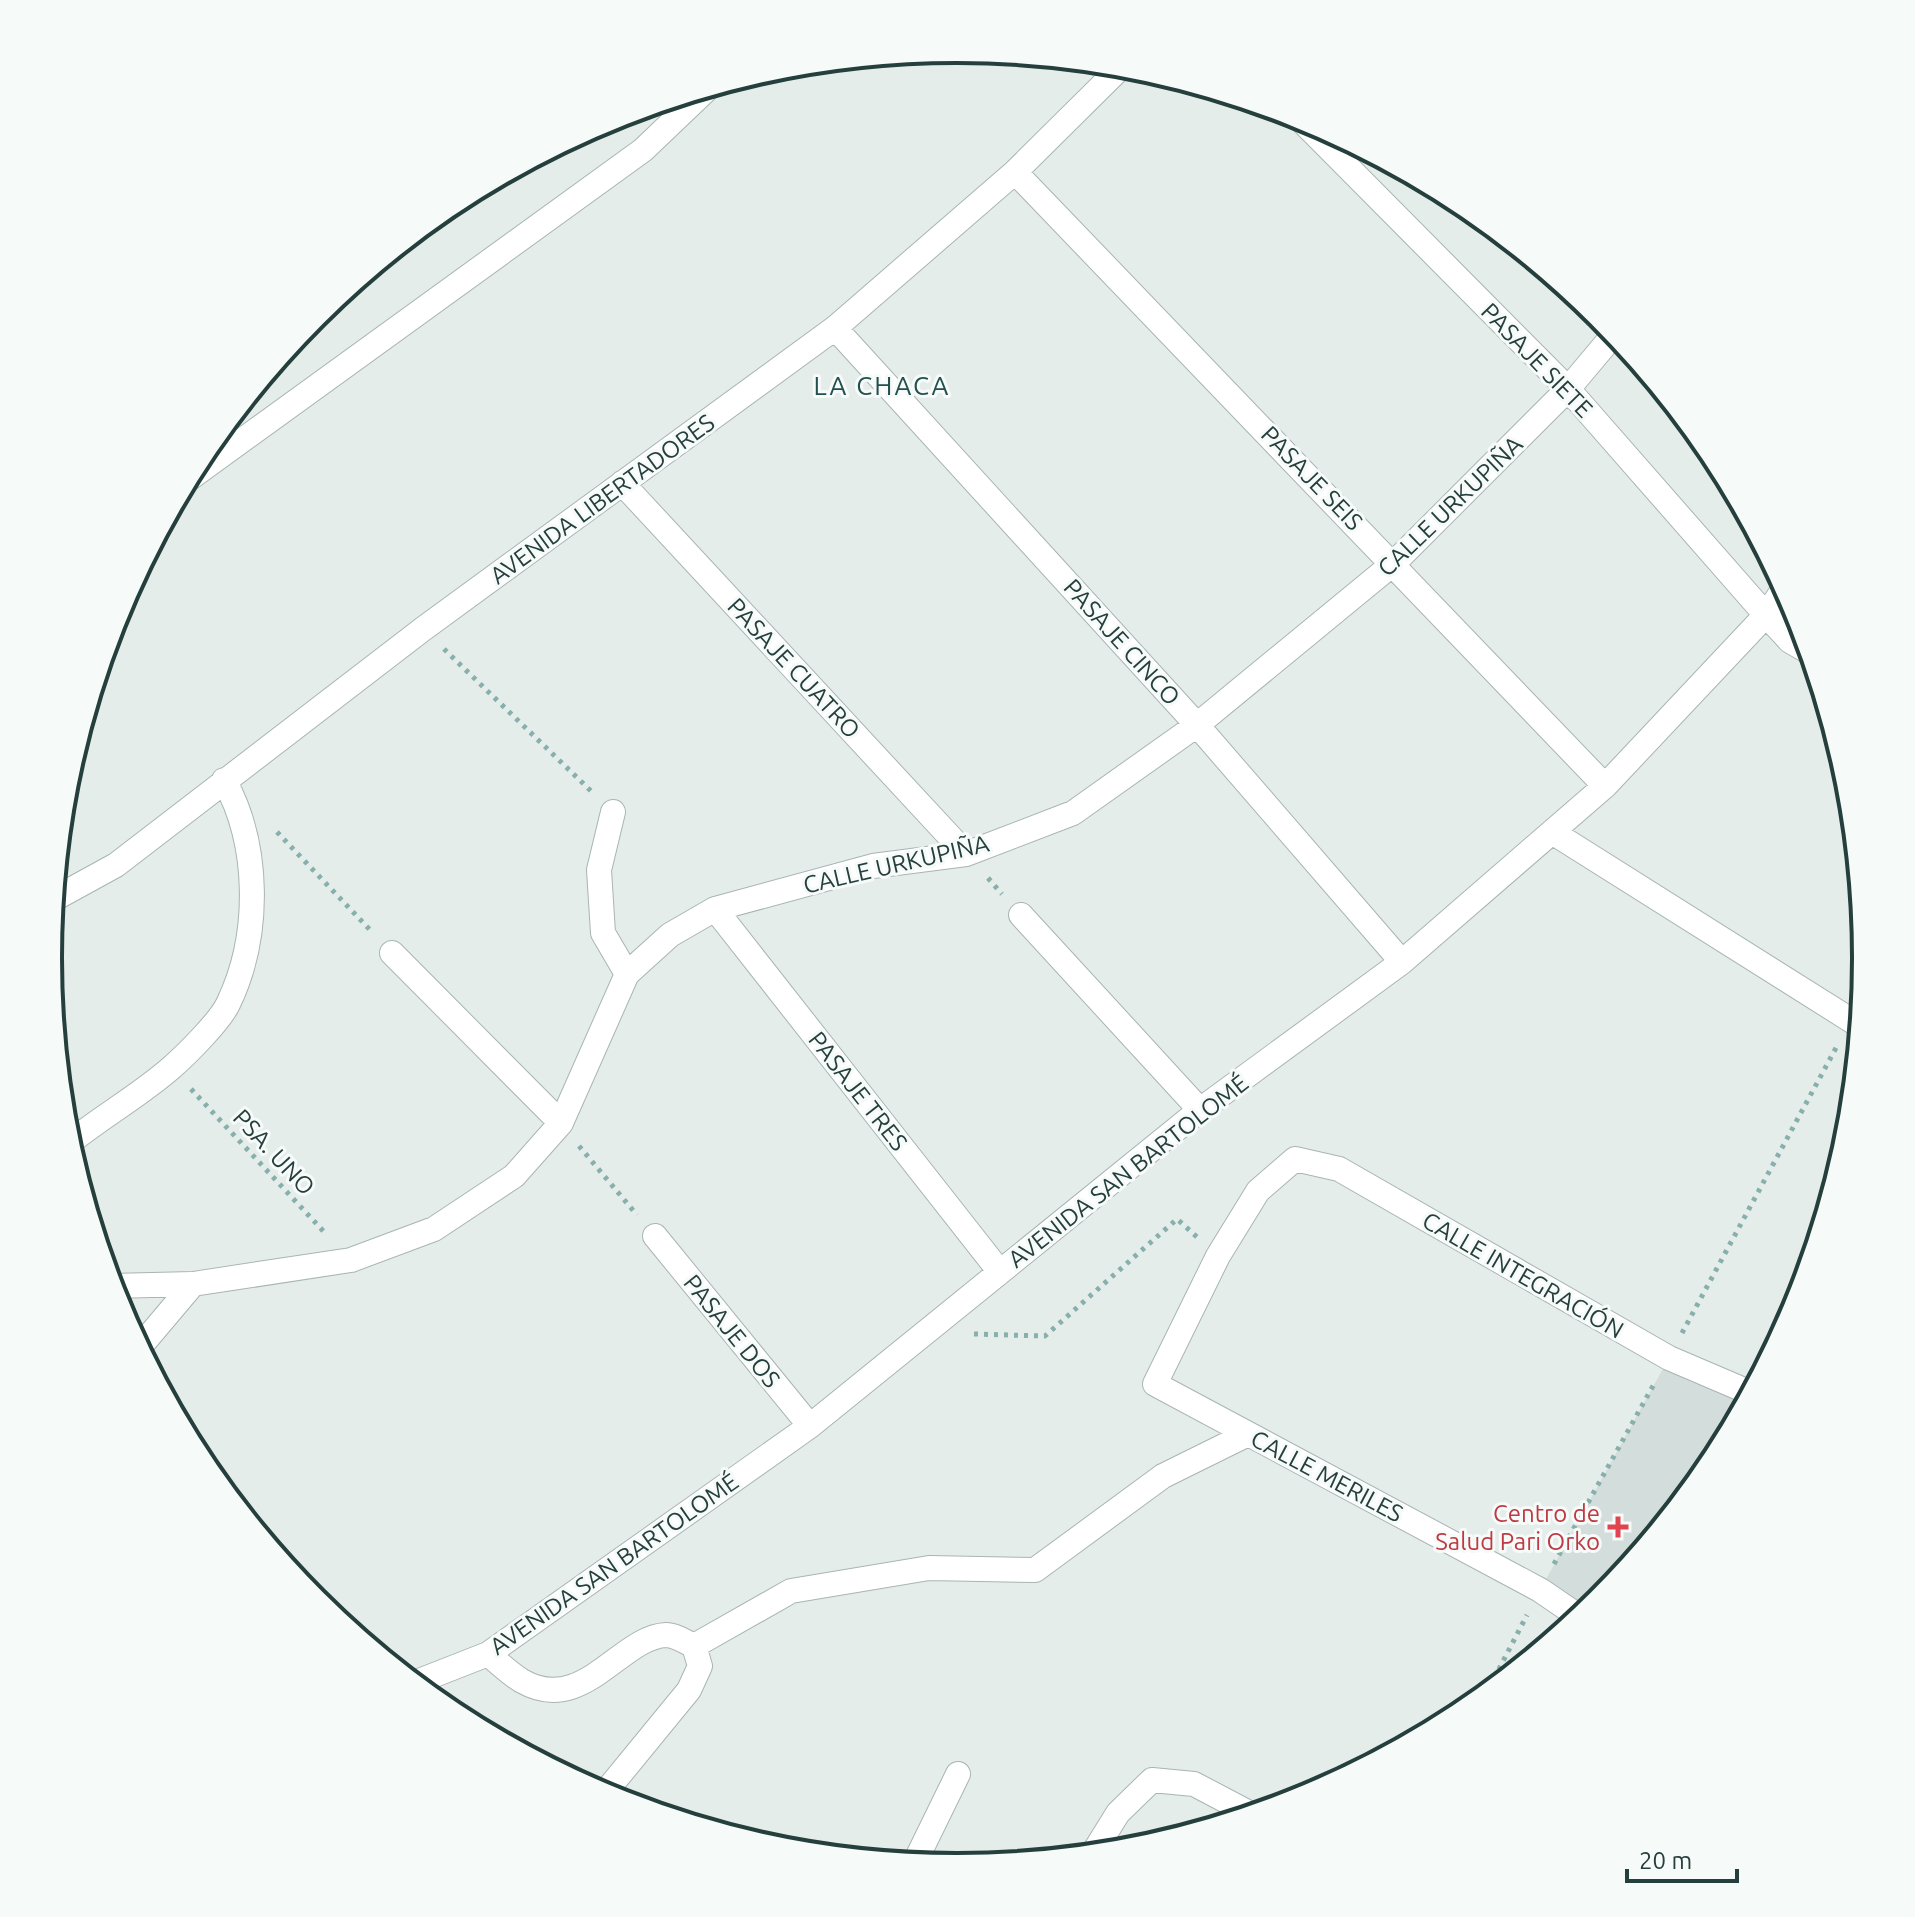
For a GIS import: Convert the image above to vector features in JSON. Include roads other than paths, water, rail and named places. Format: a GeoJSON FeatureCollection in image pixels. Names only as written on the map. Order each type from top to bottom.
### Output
{"type":"FeatureCollection","features":[{"type":"Feature","properties":{"kind":"street","name":"AVENIDA LIBERTADORES"},"geometry":{"type":"LineString","coordinates":[[65,893],[116,865],[423,629],[835,328],[1015,172],[1111,77]]}},
{"type":"Feature","properties":{"kind":"street"},"geometry":{"type":"LineString","coordinates":[[213,462],[643,150],[690,105]]}},
{"type":"Feature","properties":{"kind":"street","name":"PASAJE SIETE"},"geometry":{"type":"LineString","coordinates":[[1321,140],[1568,389],[1766,615],[1795,644]]}},
{"type":"Feature","properties":{"kind":"street","name":"PASAJE SEIS"},"geometry":{"type":"LineString","coordinates":[[1015,172],[1605,786]]}},
{"type":"Feature","properties":{"kind":"street","name":"PASAJE CINCO"},"geometry":{"type":"LineString","coordinates":[[835,328],[1197,725],[1402,962]]}},
{"type":"Feature","properties":{"kind":"street","name":"CALLE URKUPIÑA"},"geometry":{"type":"LineString","coordinates":[[124,1286],[193,1284],[351,1260],[434,1229],[514,1176],[561,1123],[627,974],[670,935],[715,909],[873,866],[966,854],[1073,813],[1197,725],[1394,563],[1568,389],[1607,342]]}},
{"type":"Feature","properties":{"kind":"street","name":"PASAJE CUATRO"},"geometry":{"type":"LineString","coordinates":[[622,483],[966,854]]}},
{"type":"Feature","properties":{"kind":"street","name":"AVENIDA SAN BARTOLOMÉ"},"geometry":{"type":"LineString","coordinates":[[425,1679],[488,1654],[810,1426],[1200,1110],[1402,962],[1605,786],[1766,615],[1777,598]]}},
{"type":"Feature","properties":{"kind":"street"},"geometry":{"type":"LineString","coordinates":[[80,1136],[172,1068],[228,1006],[246,946],[253,885],[238,807],[224,780]]}},
{"type":"Feature","properties":{"kind":"street"},"geometry":{"type":"LineString","coordinates":[[613,812],[599,870],[603,933],[627,974]]}},
{"type":"Feature","properties":{"kind":"street"},"geometry":{"type":"LineString","coordinates":[[1552,832],[1851,1020]]}},
{"type":"Feature","properties":{"kind":"street","name":"PASAJE TRES"},"geometry":{"type":"LineString","coordinates":[[715,909],[1000,1272]]}},
{"type":"Feature","properties":{"kind":"street"},"geometry":{"type":"LineString","coordinates":[[1021,915],[1200,1110]]}},
{"type":"Feature","properties":{"kind":"street"},"geometry":{"type":"LineString","coordinates":[[392,953],[561,1123]]}},
{"type":"Feature","properties":{"kind":"street","name":"CALLE INTEGRACIÓN"},"geometry":{"type":"LineString","coordinates":[[1155,1384],[1218,1256],[1258,1191],[1295,1159],[1339,1169],[1669,1358],[1742,1389]]}},
{"type":"Feature","properties":{"kind":"street","name":"PASAJE DOS"},"geometry":{"type":"LineString","coordinates":[[655,1236],[810,1426]]}},
{"type":"Feature","properties":{"kind":"street"},"geometry":{"type":"LineString","coordinates":[[147,1339],[193,1284]]}},
{"type":"Feature","properties":{"kind":"street","name":"CALLE MERILES"},"geometry":{"type":"LineString","coordinates":[[1155,1384],[1540,1590],[1571,1611]]}},
{"type":"Feature","properties":{"kind":"street"},"geometry":{"type":"LineString","coordinates":[[694,1646],[791,1591],[929,1568],[1035,1570],[1163,1476],[1248,1434]]}},
{"type":"Feature","properties":{"kind":"street"},"geometry":{"type":"LineString","coordinates":[[488,1654],[523,1681],[549,1689],[598,1675],[650,1638],[670,1635],[694,1646],[700,1666],[689,1690],[612,1784]]}},
{"type":"Feature","properties":{"kind":"street"},"geometry":{"type":"LineString","coordinates":[[920,1853],[958,1774]]}},
{"type":"Feature","properties":{"kind":"street"},"geometry":{"type":"LineString","coordinates":[[1100,1842],[1118,1813],[1152,1780],[1194,1784],[1239,1808]]}},
{"type":"Feature","properties":{"kind":"place","name":"Centro de Salud Pari Orko"},"geometry":{"type":"Point","coordinates":[1618,1527]}},
{"type":"Feature","properties":{"kind":"district","name":"LA CHACA"},"geometry":{"type":"Point","coordinates":[882,385]}}]}
